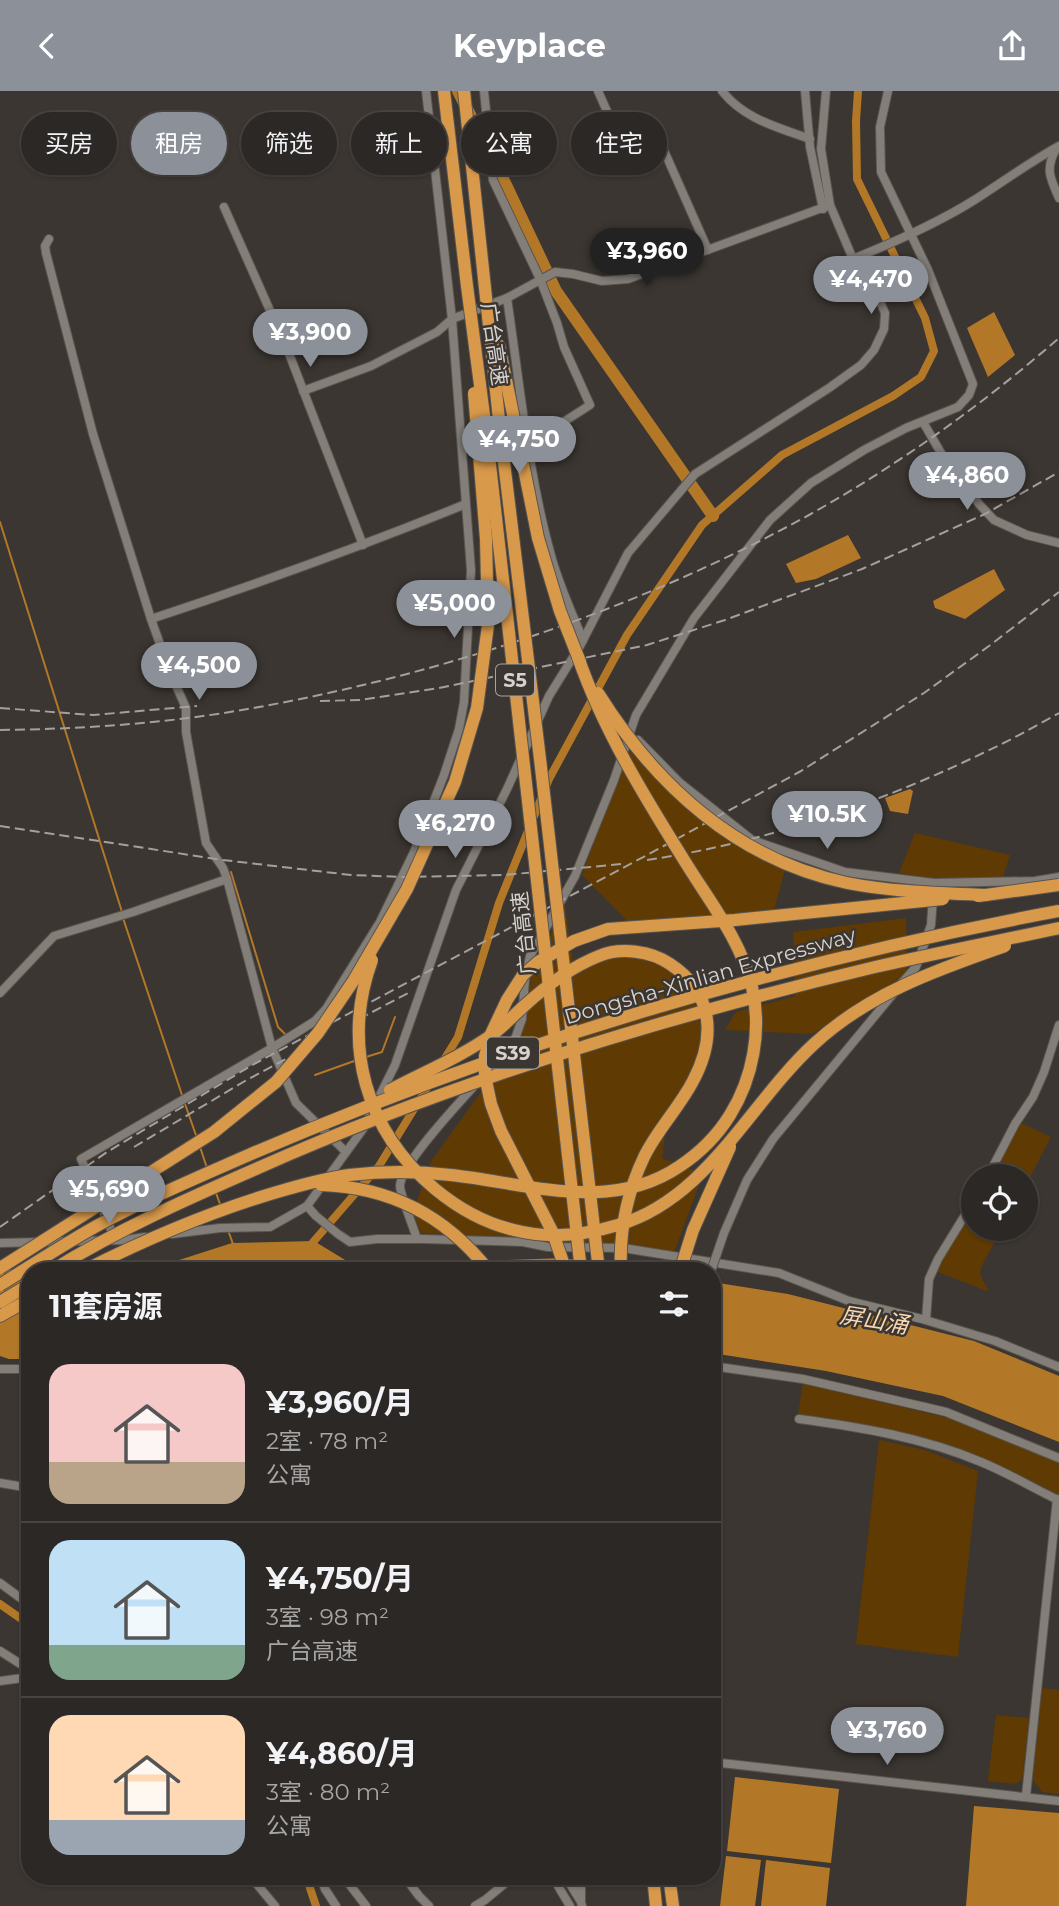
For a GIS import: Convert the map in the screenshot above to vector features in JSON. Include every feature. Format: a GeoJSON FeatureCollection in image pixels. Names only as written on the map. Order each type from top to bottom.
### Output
{"type":"FeatureCollection","features":[{"type":"Feature","properties":{"kind":"highway","name":"广台高速"},"geometry":{"type":"LineString","coordinates":[[444,91],[487,438],[580,1262]]}},
{"type":"Feature","properties":{"kind":"highway","name":"广台高速"},"geometry":{"type":"LineString","coordinates":[[464,91],[500,429],[598,1262]]}},
{"type":"Feature","properties":{"kind":"highway"},"geometry":{"type":"LineString","coordinates":[[101,1262],[135,1245],[248,1201],[296,1186],[350,1175],[409,1172],[452,1175],[565,1192],[618,1191],[660,1178],[689,1160],[717,1134],[734,1110],[748,1077],[755,1039],[754,1003],[746,967],[731,936],[669,836],[606,724],[592,696],[560,611],[538,538],[485,276]]}},
{"type":"Feature","properties":{"kind":"highway"},"geometry":{"type":"LineString","coordinates":[[0,1268],[214,1132],[276,1082],[318,1033],[354,980],[407,889],[455,782],[477,708],[488,625],[486,539],[467,286]]}},
{"type":"Feature","properties":{"kind":"highway"},"geometry":{"type":"LineString","coordinates":[[578,657],[608,710],[641,754],[714,823],[754,849],[818,875],[847,883],[986,895]]}},
{"type":"Feature","properties":{"kind":"highway"},"geometry":{"type":"LineString","coordinates":[[563,1262],[553,1233],[501,1131],[485,1076],[485,1056],[491,1034],[507,1000],[523,975],[538,962],[574,941],[608,929],[735,920],[986,895],[1059,885]]}},
{"type":"Feature","properties":{"kind":"highway","name":"Dongsha-Xinlian Expressway"},"geometry":{"type":"LineString","coordinates":[[37,1262],[133,1207],[178,1185],[343,1115],[534,1046],[698,996],[865,953],[1059,911]]}},
{"type":"Feature","properties":{"kind":"highway"},"geometry":{"type":"LineString","coordinates":[[384,928],[364,981],[358,1047],[363,1078],[382,1128],[417,1174],[467,1212],[513,1230],[536,1234],[573,1234],[617,1226],[654,1210],[681,1192],[708,1165],[776,1083],[832,1029],[873,1001],[912,980],[1059,928]]}},
{"type":"Feature","properties":{"kind":"highway","name":"Dongsha-Xinlian Expressway"},"geometry":{"type":"LineString","coordinates":[[68,1262],[150,1217],[301,1149],[510,1071],[641,1030],[795,987],[1059,928]]}},
{"type":"Feature","properties":{"kind":"highway"},"geometry":{"type":"LineString","coordinates":[[343,1115],[495,1033],[550,985],[593,958],[618,951],[634,951],[668,963],[683,973],[703,1000],[708,1026],[706,1045],[693,1081],[652,1143],[636,1175],[624,1213],[621,1262]]}},
{"type":"Feature","properties":{"kind":"highway"},"geometry":{"type":"LineString","coordinates":[[683,1262],[704,1204],[743,1125]]}},
{"type":"Feature","properties":{"kind":"highway"},"geometry":{"type":"LineString","coordinates":[[296,1186],[352,1187],[378,1193],[412,1206],[459,1237],[481,1262]]}},
{"type":"Feature","properties":{"kind":"highway","name":"Dongsha-Xinlian Expressway"},"geometry":{"type":"LineString","coordinates":[[0,1285],[21,1272]]}},
{"type":"Feature","properties":{"kind":"highway"},"geometry":{"type":"LineString","coordinates":[[0,1302],[21,1289]]}},
{"type":"Feature","properties":{"kind":"highway"},"geometry":{"type":"LineString","coordinates":[[0,1316],[21,1304]]}},
{"type":"Feature","properties":{"kind":"highway"},"geometry":{"type":"LineString","coordinates":[[654,1885],[656,1906]]}},
{"type":"Feature","properties":{"kind":"highway"},"geometry":{"type":"LineString","coordinates":[[673,1885],[675,1906]]}},
{"type":"Feature","properties":{"kind":"street"},"geometry":{"type":"LineString","coordinates":[[116,1240],[81,1159],[272,1048],[314,1021],[326,1009],[380,922],[414,852],[459,729],[464,702],[471,570],[452,319],[426,91]]}},
{"type":"Feature","properties":{"kind":"street"},"geometry":{"type":"LineString","coordinates":[[484,91],[492,180],[540,279],[564,347],[590,405],[529,444]]}},
{"type":"Feature","properties":{"kind":"street"},"geometry":{"type":"LineString","coordinates":[[598,91],[621,143],[641,135],[651,137],[662,146],[708,250]]}},
{"type":"Feature","properties":{"kind":"street"},"geometry":{"type":"LineString","coordinates":[[722,91],[745,113],[810,139]]}},
{"type":"Feature","properties":{"kind":"street"},"geometry":{"type":"LineString","coordinates":[[0,1243],[116,1240],[220,1228],[271,1227],[307,1206],[363,1129],[394,1065],[456,890],[550,696],[583,640],[628,553],[695,474],[861,365],[874,350],[884,329],[886,313],[875,290],[853,259],[826,207],[810,139],[805,91]]}},
{"type":"Feature","properties":{"kind":"street"},"geometry":{"type":"LineString","coordinates":[[826,91],[821,149],[826,207]]}},
{"type":"Feature","properties":{"kind":"street"},"geometry":{"type":"LineString","coordinates":[[417,1238],[400,1186],[405,1170],[440,1125],[515,1039],[522,1019],[530,956],[575,876],[614,779],[636,715],[694,618],[770,520],[811,484],[864,450],[906,428],[958,407],[969,395],[972,384],[928,270],[907,235],[881,172],[880,127],[888,91]]}},
{"type":"Feature","properties":{"kind":"street"},"geometry":{"type":"LineString","coordinates":[[853,259],[975,200],[1058,146]]}},
{"type":"Feature","properties":{"kind":"street"},"geometry":{"type":"LineString","coordinates":[[1058,146],[1049,162],[1050,176],[1059,198]]}},
{"type":"Feature","properties":{"kind":"street"},"geometry":{"type":"LineString","coordinates":[[224,207],[288,351],[363,545]]}},
{"type":"Feature","properties":{"kind":"street"},"geometry":{"type":"LineString","coordinates":[[303,391],[371,366],[437,332],[452,319],[508,298],[555,272],[602,281],[628,279],[826,207]]}},
{"type":"Feature","properties":{"kind":"street"},"geometry":{"type":"LineString","coordinates":[[49,239],[45,246],[46,253],[90,421],[150,619],[186,708],[186,732],[206,843],[227,879],[272,1048],[296,1104],[345,1152]]}},
{"type":"Feature","properties":{"kind":"street"},"geometry":{"type":"LineString","coordinates":[[508,298],[537,493],[552,558],[583,640]]}},
{"type":"Feature","properties":{"kind":"street"},"geometry":{"type":"LineString","coordinates":[[922,422],[941,453],[979,504],[995,520],[1027,535],[1059,543]]}},
{"type":"Feature","properties":{"kind":"street"},"geometry":{"type":"LineString","coordinates":[[150,619],[279,576],[466,504]]}},
{"type":"Feature","properties":{"kind":"street"},"geometry":{"type":"LineString","coordinates":[[630,732],[680,783],[752,840],[845,872],[934,883],[1035,881],[1059,877]]}},
{"type":"Feature","properties":{"kind":"street"},"geometry":{"type":"LineString","coordinates":[[0,993],[54,936],[227,879]]}},
{"type":"Feature","properties":{"kind":"street"},"geometry":{"type":"LineString","coordinates":[[714,1262],[747,1180],[773,1139],[916,967],[931,925],[934,883]]}},
{"type":"Feature","properties":{"kind":"street"},"geometry":{"type":"LineString","coordinates":[[994,1164],[1033,1097],[1059,1025]]}},
{"type":"Feature","properties":{"kind":"street"},"geometry":{"type":"LineString","coordinates":[[307,1206],[346,1241],[354,1243],[377,1239],[417,1238],[523,1242],[548,1247],[623,1248],[710,1262]]}},
{"type":"Feature","properties":{"kind":"street"},"geometry":{"type":"LineString","coordinates":[[926,1320],[929,1279],[961,1222]]}},
{"type":"Feature","properties":{"kind":"street"},"geometry":{"type":"LineString","coordinates":[[721,1264],[779,1273],[849,1301],[995,1341],[1059,1367]]}},
{"type":"Feature","properties":{"kind":"street"},"geometry":{"type":"LineString","coordinates":[[721,1367],[803,1379],[936,1410],[1059,1458]]}},
{"type":"Feature","properties":{"kind":"street"},"geometry":{"type":"LineString","coordinates":[[0,1369],[21,1369]]}},
{"type":"Feature","properties":{"kind":"street"},"geometry":{"type":"LineString","coordinates":[[799,1419],[845,1425],[924,1443],[981,1462],[1058,1500],[1026,1797]]}},
{"type":"Feature","properties":{"kind":"street"},"geometry":{"type":"LineString","coordinates":[[0,1483],[21,1486]]}},
{"type":"Feature","properties":{"kind":"street"},"geometry":{"type":"LineString","coordinates":[[0,1583],[21,1598]]}},
{"type":"Feature","properties":{"kind":"street"},"geometry":{"type":"LineString","coordinates":[[0,1651],[21,1664]]}},
{"type":"Feature","properties":{"kind":"street"},"geometry":{"type":"LineString","coordinates":[[0,1681],[21,1678]]}},
{"type":"Feature","properties":{"kind":"street"},"geometry":{"type":"LineString","coordinates":[[721,1763],[1059,1801]]}},
{"type":"Feature","properties":{"kind":"street"},"geometry":{"type":"LineString","coordinates":[[258,1885],[275,1906]]}},
{"type":"Feature","properties":{"kind":"street"},"geometry":{"type":"LineString","coordinates":[[323,1885],[336,1906]]}},
{"type":"Feature","properties":{"kind":"street"},"geometry":{"type":"LineString","coordinates":[[352,1885],[366,1906]]}},
{"type":"Feature","properties":{"kind":"street"},"geometry":{"type":"LineString","coordinates":[[411,1885],[429,1906]]}},
{"type":"Feature","properties":{"kind":"street"},"geometry":{"type":"LineString","coordinates":[[475,1906],[504,1885]]}},
{"type":"Feature","properties":{"kind":"street"},"geometry":{"type":"LineString","coordinates":[[557,1885],[570,1906]]}},
{"type":"Feature","properties":{"kind":"street"},"geometry":{"type":"LineString","coordinates":[[570,1885],[581,1905]]}},
{"type":"Feature","properties":{"kind":"street"},"geometry":{"type":"LineString","coordinates":[[581,1885],[581,1905]]}},
{"type":"Feature","properties":{"kind":"shaded area"},"geometry":{"type":"Polygon","coordinates":[[[628,749],[689,811],[758,856],[785,870],[771,921],[629,923],[582,875],[628,749]]]}},
{"type":"Feature","properties":{"kind":"shaded area"},"geometry":{"type":"Polygon","coordinates":[[[915,833],[1010,855],[1003,877],[934,879],[899,873],[915,833]]]}},
{"type":"Feature","properties":{"kind":"shaded area"},"geometry":{"type":"Polygon","coordinates":[[[565,905],[573,961],[634,956],[672,970],[690,988],[703,1030],[694,1070],[668,1108],[662,1158],[703,1174],[674,1253],[630,1245],[421,1233],[413,1213],[430,1163],[519,1039],[527,1018],[531,977],[565,905]]]}},
{"type":"Feature","properties":{"kind":"shaded area"},"geometry":{"type":"Polygon","coordinates":[[[906,918],[907,974],[812,1034],[725,1030],[736,1012],[795,996],[793,932],[906,918]]]}},
{"type":"Feature","properties":{"kind":"shaded area"},"geometry":{"type":"Polygon","coordinates":[[[1021,1123],[1051,1137],[1037,1164],[998,1164],[1021,1123]]]}},
{"type":"Feature","properties":{"kind":"shaded area"},"geometry":{"type":"Polygon","coordinates":[[[961,1227],[961,1241],[995,1241],[980,1274],[989,1292],[936,1271],[961,1227]]]}},
{"type":"Feature","properties":{"kind":"shaded area"},"geometry":{"type":"Polygon","coordinates":[[[803,1383],[956,1420],[1059,1461],[1059,1495],[1020,1475],[959,1450],[868,1426],[798,1414],[803,1383]]]}},
{"type":"Feature","properties":{"kind":"shaded area"},"geometry":{"type":"Polygon","coordinates":[[[879,1440],[925,1450],[978,1471],[958,1657],[856,1644],[879,1440]]]}},
{"type":"Feature","properties":{"kind":"shaded area"},"geometry":{"type":"Polygon","coordinates":[[[1042,1688],[1059,1690],[1059,1794],[1042,1792],[1033,1780],[1042,1688]]]}},
{"type":"Feature","properties":{"kind":"shaded area"},"geometry":{"type":"Polygon","coordinates":[[[996,1715],[1029,1718],[1022,1780],[1016,1784],[988,1781],[996,1715]]]}},
{"type":"Feature","properties":{"kind":"water"},"geometry":{"type":"Polygon","coordinates":[[[994,312],[1015,355],[988,377],[967,328],[994,312]]]}},
{"type":"Feature","properties":{"kind":"water"},"geometry":{"type":"Polygon","coordinates":[[[848,535],[861,558],[816,579],[796,583],[786,564],[848,535]]]}},
{"type":"Feature","properties":{"kind":"water"},"geometry":{"type":"Polygon","coordinates":[[[994,569],[1005,590],[965,619],[935,608],[933,601],[994,569]]]}},
{"type":"Feature","properties":{"kind":"water"},"geometry":{"type":"Polygon","coordinates":[[[910,789],[913,791],[908,814],[890,811],[885,798],[910,789]]]}},
{"type":"Feature","properties":{"kind":"water"},"geometry":{"type":"Polygon","coordinates":[[[314,1241],[348,1262],[173,1262],[232,1243],[314,1241]]]}},
{"type":"Feature","properties":{"kind":"water"},"geometry":{"type":"Polygon","coordinates":[[[563,1258],[589,1262],[459,1262],[563,1258]]]}},
{"type":"Feature","properties":{"kind":"water"},"geometry":{"type":"Polygon","coordinates":[[[0,1267],[21,1272],[21,1359],[0,1356],[0,1267]]]}},
{"type":"Feature","properties":{"kind":"water","name":"屏山涌"},"geometry":{"type":"Polygon","coordinates":[[[721,1283],[788,1294],[974,1341],[1059,1376],[1059,1442],[943,1396],[826,1371],[721,1354],[721,1283]]]}},
{"type":"Feature","properties":{"kind":"water"},"geometry":{"type":"Polygon","coordinates":[[[735,1777],[839,1789],[831,1863],[727,1851],[735,1777]]]}},
{"type":"Feature","properties":{"kind":"water"},"geometry":{"type":"Polygon","coordinates":[[[974,1806],[1059,1813],[1059,1906],[966,1906],[974,1806]]]}},
{"type":"Feature","properties":{"kind":"water"},"geometry":{"type":"Polygon","coordinates":[[[726,1856],[761,1860],[755,1906],[720,1906],[726,1856]]]}},
{"type":"Feature","properties":{"kind":"water"},"geometry":{"type":"Polygon","coordinates":[[[766,1860],[830,1868],[826,1906],[761,1906],[766,1860]]]}},
{"type":"Feature","properties":{"kind":"waterway"},"geometry":{"type":"LineString","coordinates":[[458,91],[556,291],[713,516]]}},
{"type":"Feature","properties":{"kind":"waterway"},"geometry":{"type":"LineString","coordinates":[[442,1063],[458,1037],[499,903],[549,779],[627,635],[702,525],[782,455],[893,396],[921,377],[934,351],[925,318],[857,179],[858,91]]}},
{"type":"Feature","properties":{"kind":"waterway"},"geometry":{"type":"LineString","coordinates":[[0,522],[122,912]]}},
{"type":"Feature","properties":{"kind":"waterway"},"geometry":{"type":"LineString","coordinates":[[231,872],[278,1027],[285,1034]]}},
{"type":"Feature","properties":{"kind":"waterway"},"geometry":{"type":"LineString","coordinates":[[123,918],[182,1095]]}},
{"type":"Feature","properties":{"kind":"waterway"},"geometry":{"type":"LineString","coordinates":[[366,1057],[382,1052],[395,1017]]}},
{"type":"Feature","properties":{"kind":"waterway"},"geometry":{"type":"LineString","coordinates":[[315,1075],[357,1060]]}},
{"type":"Feature","properties":{"kind":"waterway"},"geometry":{"type":"LineString","coordinates":[[310,1247],[379,1166],[430,1083]]}},
{"type":"Feature","properties":{"kind":"waterway"},"geometry":{"type":"LineString","coordinates":[[185,1104],[197,1138]]}},
{"type":"Feature","properties":{"kind":"waterway"},"geometry":{"type":"LineString","coordinates":[[200,1147],[207,1168]]}},
{"type":"Feature","properties":{"kind":"waterway"},"geometry":{"type":"LineString","coordinates":[[216,1193],[220,1204]]}},
{"type":"Feature","properties":{"kind":"waterway"},"geometry":{"type":"LineString","coordinates":[[228,1230],[233,1244]]}},
{"type":"Feature","properties":{"kind":"waterway"},"geometry":{"type":"LineString","coordinates":[[0,1604],[21,1619]]}},
{"type":"Feature","properties":{"kind":"waterway"},"geometry":{"type":"LineString","coordinates":[[309,1885],[316,1906]]}},
{"type":"Feature","properties":{"kind":"railway"},"geometry":{"type":"LineString","coordinates":[[0,730],[89,727],[207,716],[310,697],[458,660],[603,611],[742,550],[842,496],[938,433],[1000,387],[1059,338]]}},
{"type":"Feature","properties":{"kind":"railway"},"geometry":{"type":"LineString","coordinates":[[320,701],[360,700],[439,688],[647,645],[725,620],[862,569],[985,514],[1059,472]]}},
{"type":"Feature","properties":{"kind":"railway"},"geometry":{"type":"LineString","coordinates":[[0,1227],[107,1152],[254,1064],[801,771],[924,693],[1059,592]]}},
{"type":"Feature","properties":{"kind":"railway"},"geometry":{"type":"LineString","coordinates":[[0,708],[93,715],[197,706]]}},
{"type":"Feature","properties":{"kind":"railway"},"geometry":{"type":"LineString","coordinates":[[647,860],[690,853],[776,832],[861,805],[943,772],[1059,713]]}},
{"type":"Feature","properties":{"kind":"railway"},"geometry":{"type":"LineString","coordinates":[[0,826],[223,860],[351,875],[504,875],[622,864]]}},
{"type":"Feature","properties":{"kind":"railway"},"geometry":{"type":"LineString","coordinates":[[359,1019],[412,991]]}},
{"type":"Feature","properties":{"kind":"railway"},"geometry":{"type":"LineString","coordinates":[[134,1147],[310,1046]]}}]}
